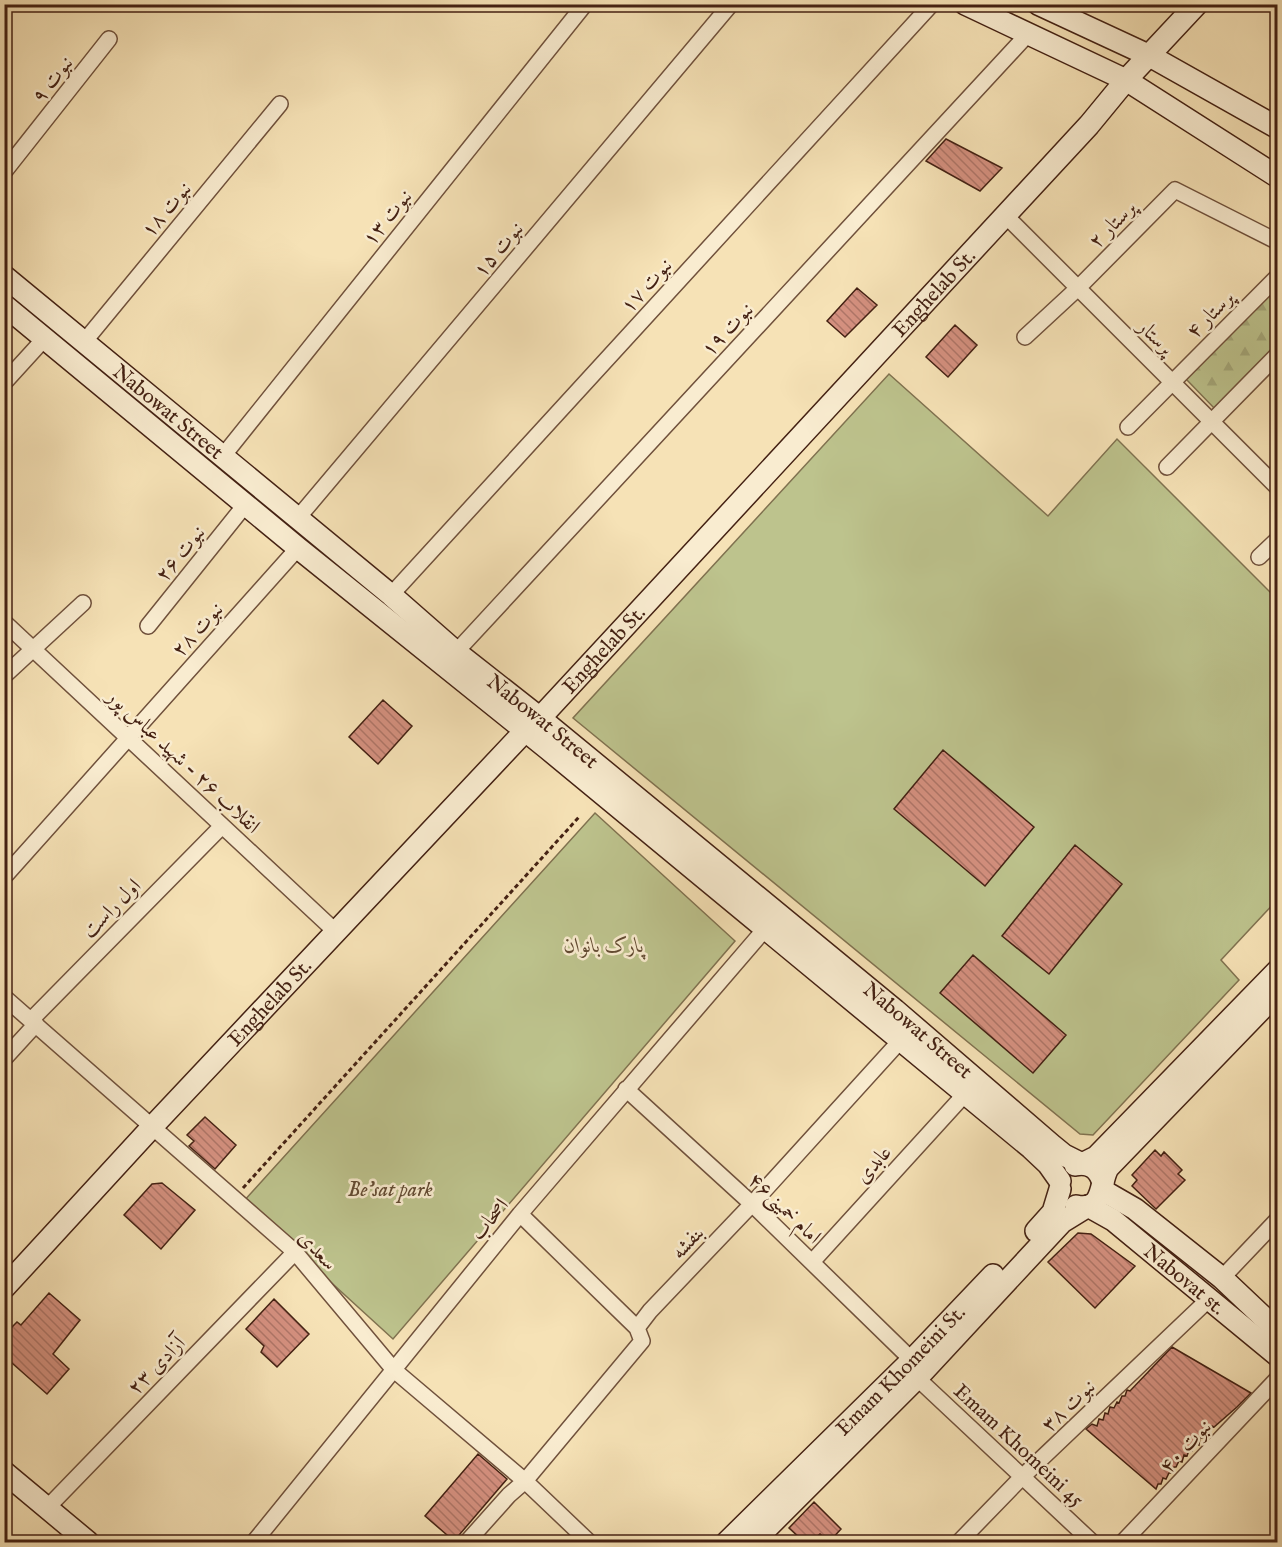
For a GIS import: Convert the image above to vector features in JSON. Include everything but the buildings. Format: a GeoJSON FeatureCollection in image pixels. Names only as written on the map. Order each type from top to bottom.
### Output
{"type":"FeatureCollection","features":[{"type":"Feature","properties":{"kind":"main road"},"geometry":{"type":"LineString","coordinates":[[965,4],[1126,80],[1278,177]]}},
{"type":"Feature","properties":{"kind":"main road"},"geometry":{"type":"LineString","coordinates":[[1038,4],[1150,56],[1278,129]]}},
{"type":"Feature","properties":{"kind":"main road","name":"Enghelab St."},"geometry":{"type":"LineString","coordinates":[[4,1288],[1089,125],[1126,80],[1197,4]]}},
{"type":"Feature","properties":{"kind":"main road","name":"Nabowat Street"},"geometry":{"type":"LineString","coordinates":[[4,276],[391,595],[456,652],[532,724],[548,749],[771,922],[1064,1155],[1082,1164]]}},
{"type":"Feature","properties":{"kind":"main road","name":"Nabowat Street"},"geometry":{"type":"LineString","coordinates":[[4,306],[70,358],[294,545],[532,724]]}},
{"type":"Feature","properties":{"kind":"main road"},"geometry":{"type":"LineString","coordinates":[[70,358],[84,342]]}},
{"type":"Feature","properties":{"kind":"main road"},"geometry":{"type":"LineString","coordinates":[[294,545],[301,522]]}},
{"type":"Feature","properties":{"kind":"main road","name":"Nabowat Street"},"geometry":{"type":"LineString","coordinates":[[771,922],[900,1041],[1031,1148],[1048,1164],[1060,1185]]}},
{"type":"Feature","properties":{"kind":"main road"},"geometry":{"type":"LineString","coordinates":[[1278,970],[1096,1157],[1068,1168],[1060,1185],[1062,1196],[1073,1205],[1088,1206],[1094,1203],[1103,1187],[1104,1174],[1112,1162],[1278,992]]}},
{"type":"Feature","properties":{"kind":"main road"},"geometry":{"type":"LineString","coordinates":[[1082,1164],[1096,1170],[1103,1187]]}},
{"type":"Feature","properties":{"kind":"main road","name":"Emam Khomeini St."},"geometry":{"type":"LineString","coordinates":[[753,1542],[914,1369],[1053,1212],[1060,1185]]}},
{"type":"Feature","properties":{"kind":"main road","name":"Nabovat st."},"geometry":{"type":"LineString","coordinates":[[1103,1187],[1135,1209],[1222,1278],[1278,1331]]}},
{"type":"Feature","properties":{"kind":"main road","name":"Nabovat st."},"geometry":{"type":"LineString","coordinates":[[1088,1206],[1113,1220],[1278,1356]]}},
{"type":"Feature","properties":{"kind":"main road","name":"Emam Khomeini St."},"geometry":{"type":"LineString","coordinates":[[727,1542],[914,1369],[1062,1222],[1088,1206]]}},
{"type":"Feature","properties":{"kind":"main road"},"geometry":{"type":"LineString","coordinates":[[4,1472],[88,1542]]}},
{"type":"Feature","properties":{"kind":"street","name":"نبوت ۱۳"},"geometry":{"type":"LineString","coordinates":[[223,456],[585,4]]}},
{"type":"Feature","properties":{"kind":"street","name":"نبوت ۱۵"},"geometry":{"type":"LineString","coordinates":[[301,522],[731,4]]}},
{"type":"Feature","properties":{"kind":"street","name":"نبوت ۱۷"},"geometry":{"type":"LineString","coordinates":[[391,595],[932,4]]}},
{"type":"Feature","properties":{"kind":"street","name":"نبوت ۱۹"},"geometry":{"type":"LineString","coordinates":[[456,652],[1028,34]]}},
{"type":"Feature","properties":{"kind":"street","name":"نبوت ۹"},"geometry":{"type":"LineString","coordinates":[[4,172],[109,39]]}},
{"type":"Feature","properties":{"kind":"street","name":"نبوت ۱۸"},"geometry":{"type":"LineString","coordinates":[[84,342],[280,104]]}},
{"type":"Feature","properties":{"kind":"street","name":"پرستار ۲"},"geometry":{"type":"LineString","coordinates":[[1025,336],[1078,288],[1176,190],[1278,242]]}},
{"type":"Feature","properties":{"kind":"street","name":"پرستار"},"geometry":{"type":"LineString","coordinates":[[1005,215],[1278,488]]}},
{"type":"Feature","properties":{"kind":"street","name":"پرستار ۴"},"geometry":{"type":"LineString","coordinates":[[1128,427],[1278,276]]}},
{"type":"Feature","properties":{"kind":"street"},"geometry":{"type":"LineString","coordinates":[[4,383],[45,338]]}},
{"type":"Feature","properties":{"kind":"street"},"geometry":{"type":"LineString","coordinates":[[1167,467],[1278,354]]}},
{"type":"Feature","properties":{"kind":"street","name":"نبوت ۲۶"},"geometry":{"type":"LineString","coordinates":[[148,627],[245,505]]}},
{"type":"Feature","properties":{"kind":"street"},"geometry":{"type":"LineString","coordinates":[[1259,557],[1278,539]]}},
{"type":"Feature","properties":{"kind":"street","name":"نبوت ۲۸"},"geometry":{"type":"LineString","coordinates":[[4,877],[128,738],[294,545]]}},
{"type":"Feature","properties":{"kind":"street"},"geometry":{"type":"LineString","coordinates":[[4,676],[83,603]]}},
{"type":"Feature","properties":{"kind":"street","name":"انقلاب ۲۶ - شهید عباس پور"},"geometry":{"type":"LineString","coordinates":[[4,622],[335,931]]}},
{"type":"Feature","properties":{"kind":"street","name":"اول راست"},"geometry":{"type":"LineString","coordinates":[[4,1059],[33,1022],[222,826]]}},
{"type":"Feature","properties":{"kind":"street","name":"اصحاب"},"geometry":{"type":"LineString","coordinates":[[254,1542],[520,1214],[771,922]]}},
{"type":"Feature","properties":{"kind":"street","name":"سعدی"},"geometry":{"type":"LineString","coordinates":[[4,997],[295,1252],[394,1370],[525,1481],[589,1542]]}},
{"type":"Feature","properties":{"kind":"street","name":"بنفشه"},"geometry":{"type":"LineString","coordinates":[[525,1481],[642,1341],[637,1328],[650,1311],[752,1204],[900,1041]]}},
{"type":"Feature","properties":{"kind":"street","name":"امام خمینی۴۶"},"geometry":{"type":"LineString","coordinates":[[626,1089],[812,1262],[914,1369]]}},
{"type":"Feature","properties":{"kind":"street","name":"عابدی"},"geometry":{"type":"LineString","coordinates":[[812,1262],[965,1094]]}},
{"type":"Feature","properties":{"kind":"street"},"geometry":{"type":"LineString","coordinates":[[520,1214],[637,1328]]}},
{"type":"Feature","properties":{"kind":"street"},"geometry":{"type":"LineString","coordinates":[[1222,1278],[1278,1219]]}},
{"type":"Feature","properties":{"kind":"street","name":"آزادی ۲۳"},"geometry":{"type":"LineString","coordinates":[[48,1507],[295,1252]]}},
{"type":"Feature","properties":{"kind":"street","name":"نبوت ۳۸"},"geometry":{"type":"LineString","coordinates":[[958,1542],[1208,1300]]}},
{"type":"Feature","properties":{"kind":"street","name":"Emam Khomeini 45"},"geometry":{"type":"LineString","coordinates":[[914,1369],[1022,1478],[1092,1542]]}},
{"type":"Feature","properties":{"kind":"street","name":"نبوت ۴۰"},"geometry":{"type":"LineString","coordinates":[[1123,1542],[1278,1378]]}},
{"type":"Feature","properties":{"kind":"street"},"geometry":{"type":"LineString","coordinates":[[467,1542],[509,1495],[525,1481]]}},
{"type":"Feature","properties":{"kind":"path"},"geometry":{"type":"LineString","coordinates":[[233,1198],[579,817]]}},
{"type":"Feature","properties":{"kind":"green space"},"geometry":{"type":"Polygon","coordinates":[[[1277,287],[1277,344],[1215,409],[1186,379],[1277,287]]]}},
{"type":"Feature","properties":{"kind":"green space"},"geometry":{"type":"Polygon","coordinates":[[[889,374],[1048,516],[1117,439],[1277,599],[1277,900],[1221,960],[1239,980],[1093,1135],[1080,1134],[573,718],[889,374]]]}},
{"type":"Feature","properties":{"kind":"green space","name":"Be'sat park"},"geometry":{"type":"Polygon","coordinates":[[[595,813],[735,941],[393,1339],[243,1202],[595,813]]]}},
{"type":"Feature","properties":{"kind":"park label","name":"پارک بانوان"},"geometry":{"type":"Point","coordinates":[604,945]}}]}
